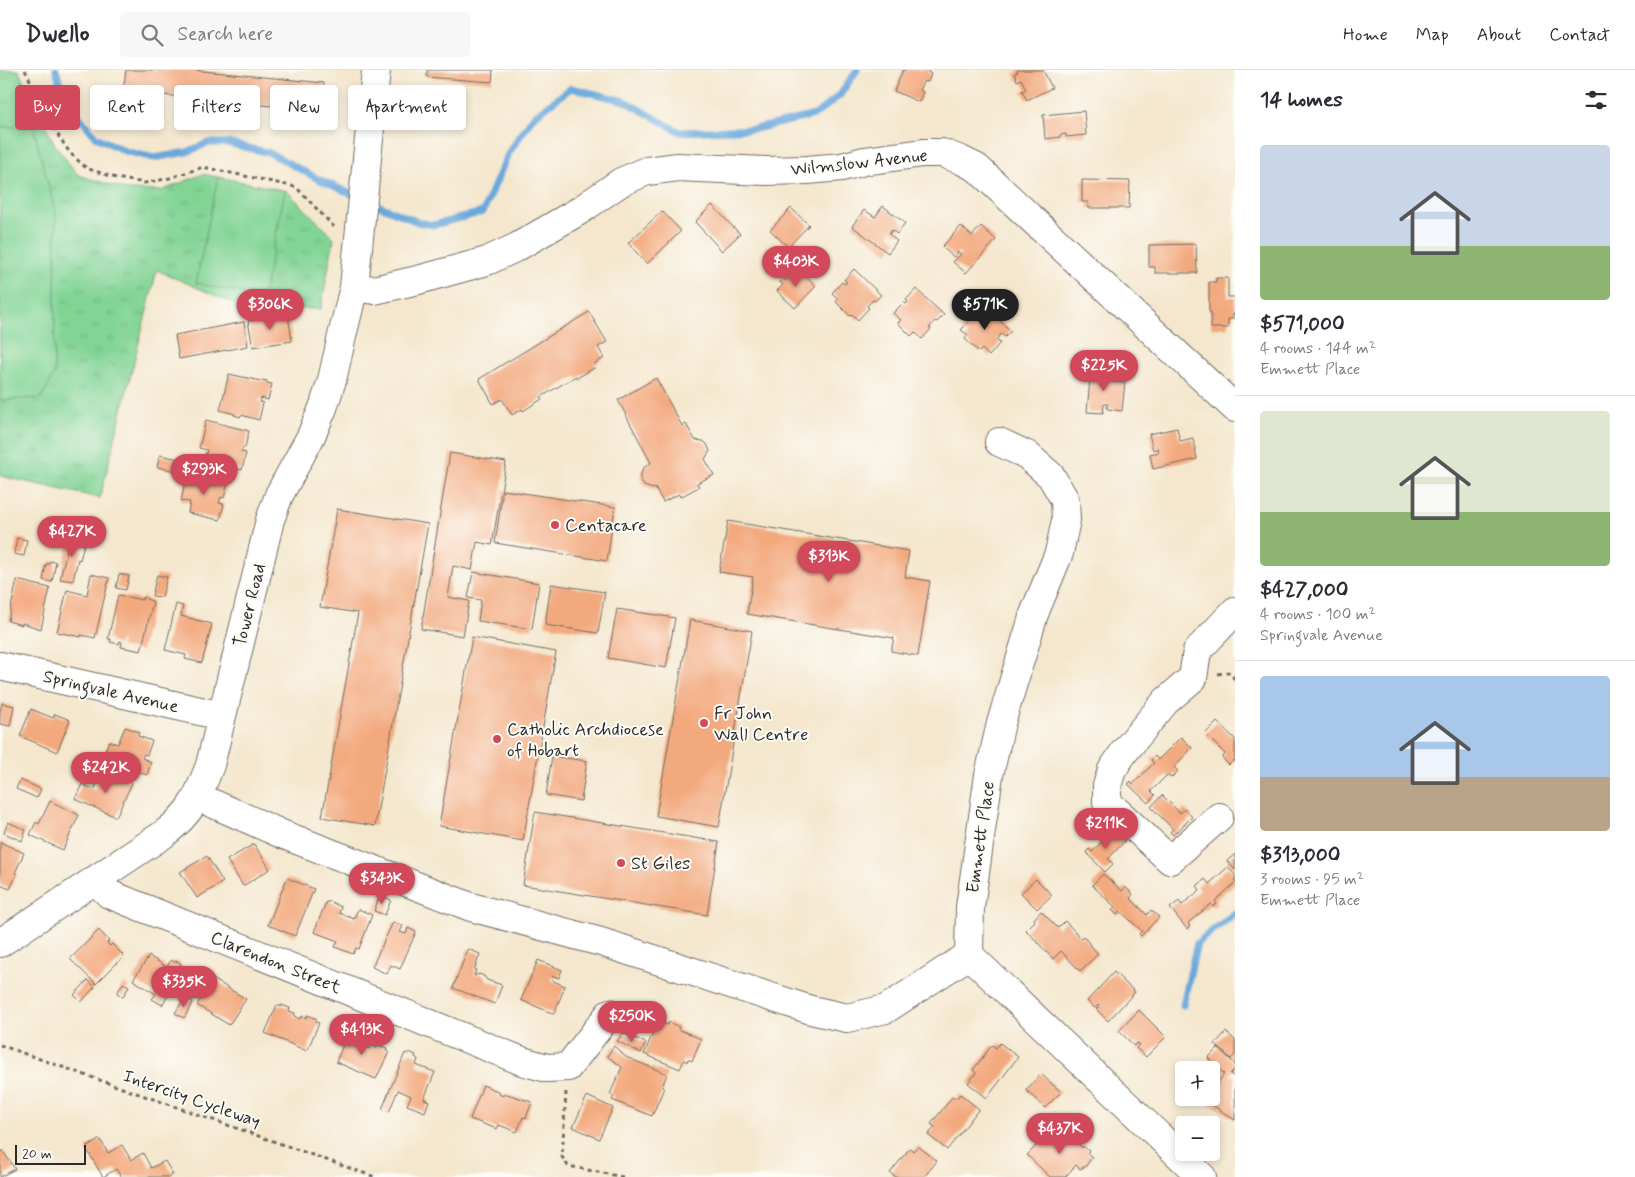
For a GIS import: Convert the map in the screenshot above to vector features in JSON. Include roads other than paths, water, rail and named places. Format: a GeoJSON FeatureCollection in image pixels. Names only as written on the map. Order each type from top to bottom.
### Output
{"type":"FeatureCollection","features":[{"type":"Feature","properties":{"kind":"street","name":"Tower Road"},"geometry":{"type":"LineString","coordinates":[[0,943],[164,834],[181,821],[198,797],[210,765],[270,520],[279,495],[311,436],[332,380],[354,288],[376,70]]}},
{"type":"Feature","properties":{"kind":"street","name":"Wilmslow Avenue"},"geometry":{"type":"LineString","coordinates":[[354,288],[374,290],[487,261],[517,247],[579,211],[621,182],[647,171],[678,168],[765,171],[807,170],[842,167],[864,161],[923,152],[942,153],[977,168],[1235,408]]}},
{"type":"Feature","properties":{"kind":"street","name":"Emmett Place"},"geometry":{"type":"LineString","coordinates":[[969,955],[970,907],[989,775],[1001,723],[1034,614],[1059,553],[1066,520],[1064,500],[1051,476],[1027,455],[999,442]]}},
{"type":"Feature","properties":{"kind":"street"},"geometry":{"type":"LineString","coordinates":[[1219,817],[1170,860],[1107,802],[1106,786],[1112,770],[1124,752],[1166,701],[1193,678],[1196,651],[1235,612]]}},
{"type":"Feature","properties":{"kind":"street","name":"Springvale Avenue"},"geometry":{"type":"LineString","coordinates":[[0,666],[222,716]]}},
{"type":"Feature","properties":{"kind":"street"},"geometry":{"type":"LineString","coordinates":[[198,797],[284,835],[471,907],[601,942],[811,1010],[847,1018],[886,1009],[969,955],[1202,1177]]}},
{"type":"Feature","properties":{"kind":"street","name":"Clarendon Street"},"geometry":{"type":"LineString","coordinates":[[95,880],[109,894],[522,1061],[547,1068],[568,1067],[610,1013]]}},
{"type":"Feature","properties":{"kind":"waterway"},"geometry":{"type":"LineString","coordinates":[[56,70],[65,100],[96,137],[125,151],[154,158],[187,152],[208,143],[228,143],[270,153],[316,178],[358,197]]}},
{"type":"Feature","properties":{"kind":"waterway"},"geometry":{"type":"LineString","coordinates":[[368,201],[418,222],[434,225],[483,212],[508,154],[533,117],[571,88],[625,101],[680,132],[755,129],[815,115],[840,95],[857,70]]}},
{"type":"Feature","properties":{"kind":"waterway"},"geometry":{"type":"LineString","coordinates":[[1183,1005],[1197,943],[1235,913]]}},
{"type":"Feature","properties":{"kind":"place","name":"Centacare"},"geometry":{"type":"Point","coordinates":[555,525]}},
{"type":"Feature","properties":{"kind":"place","name":"Fr John Wall Centre"},"geometry":{"type":"Point","coordinates":[704,723]}},
{"type":"Feature","properties":{"kind":"place","name":"Catholic Archdiocese of Hobart"},"geometry":{"type":"Point","coordinates":[497,739]}},
{"type":"Feature","properties":{"kind":"place","name":"St Giles"},"geometry":{"type":"Point","coordinates":[621,863]}}]}
